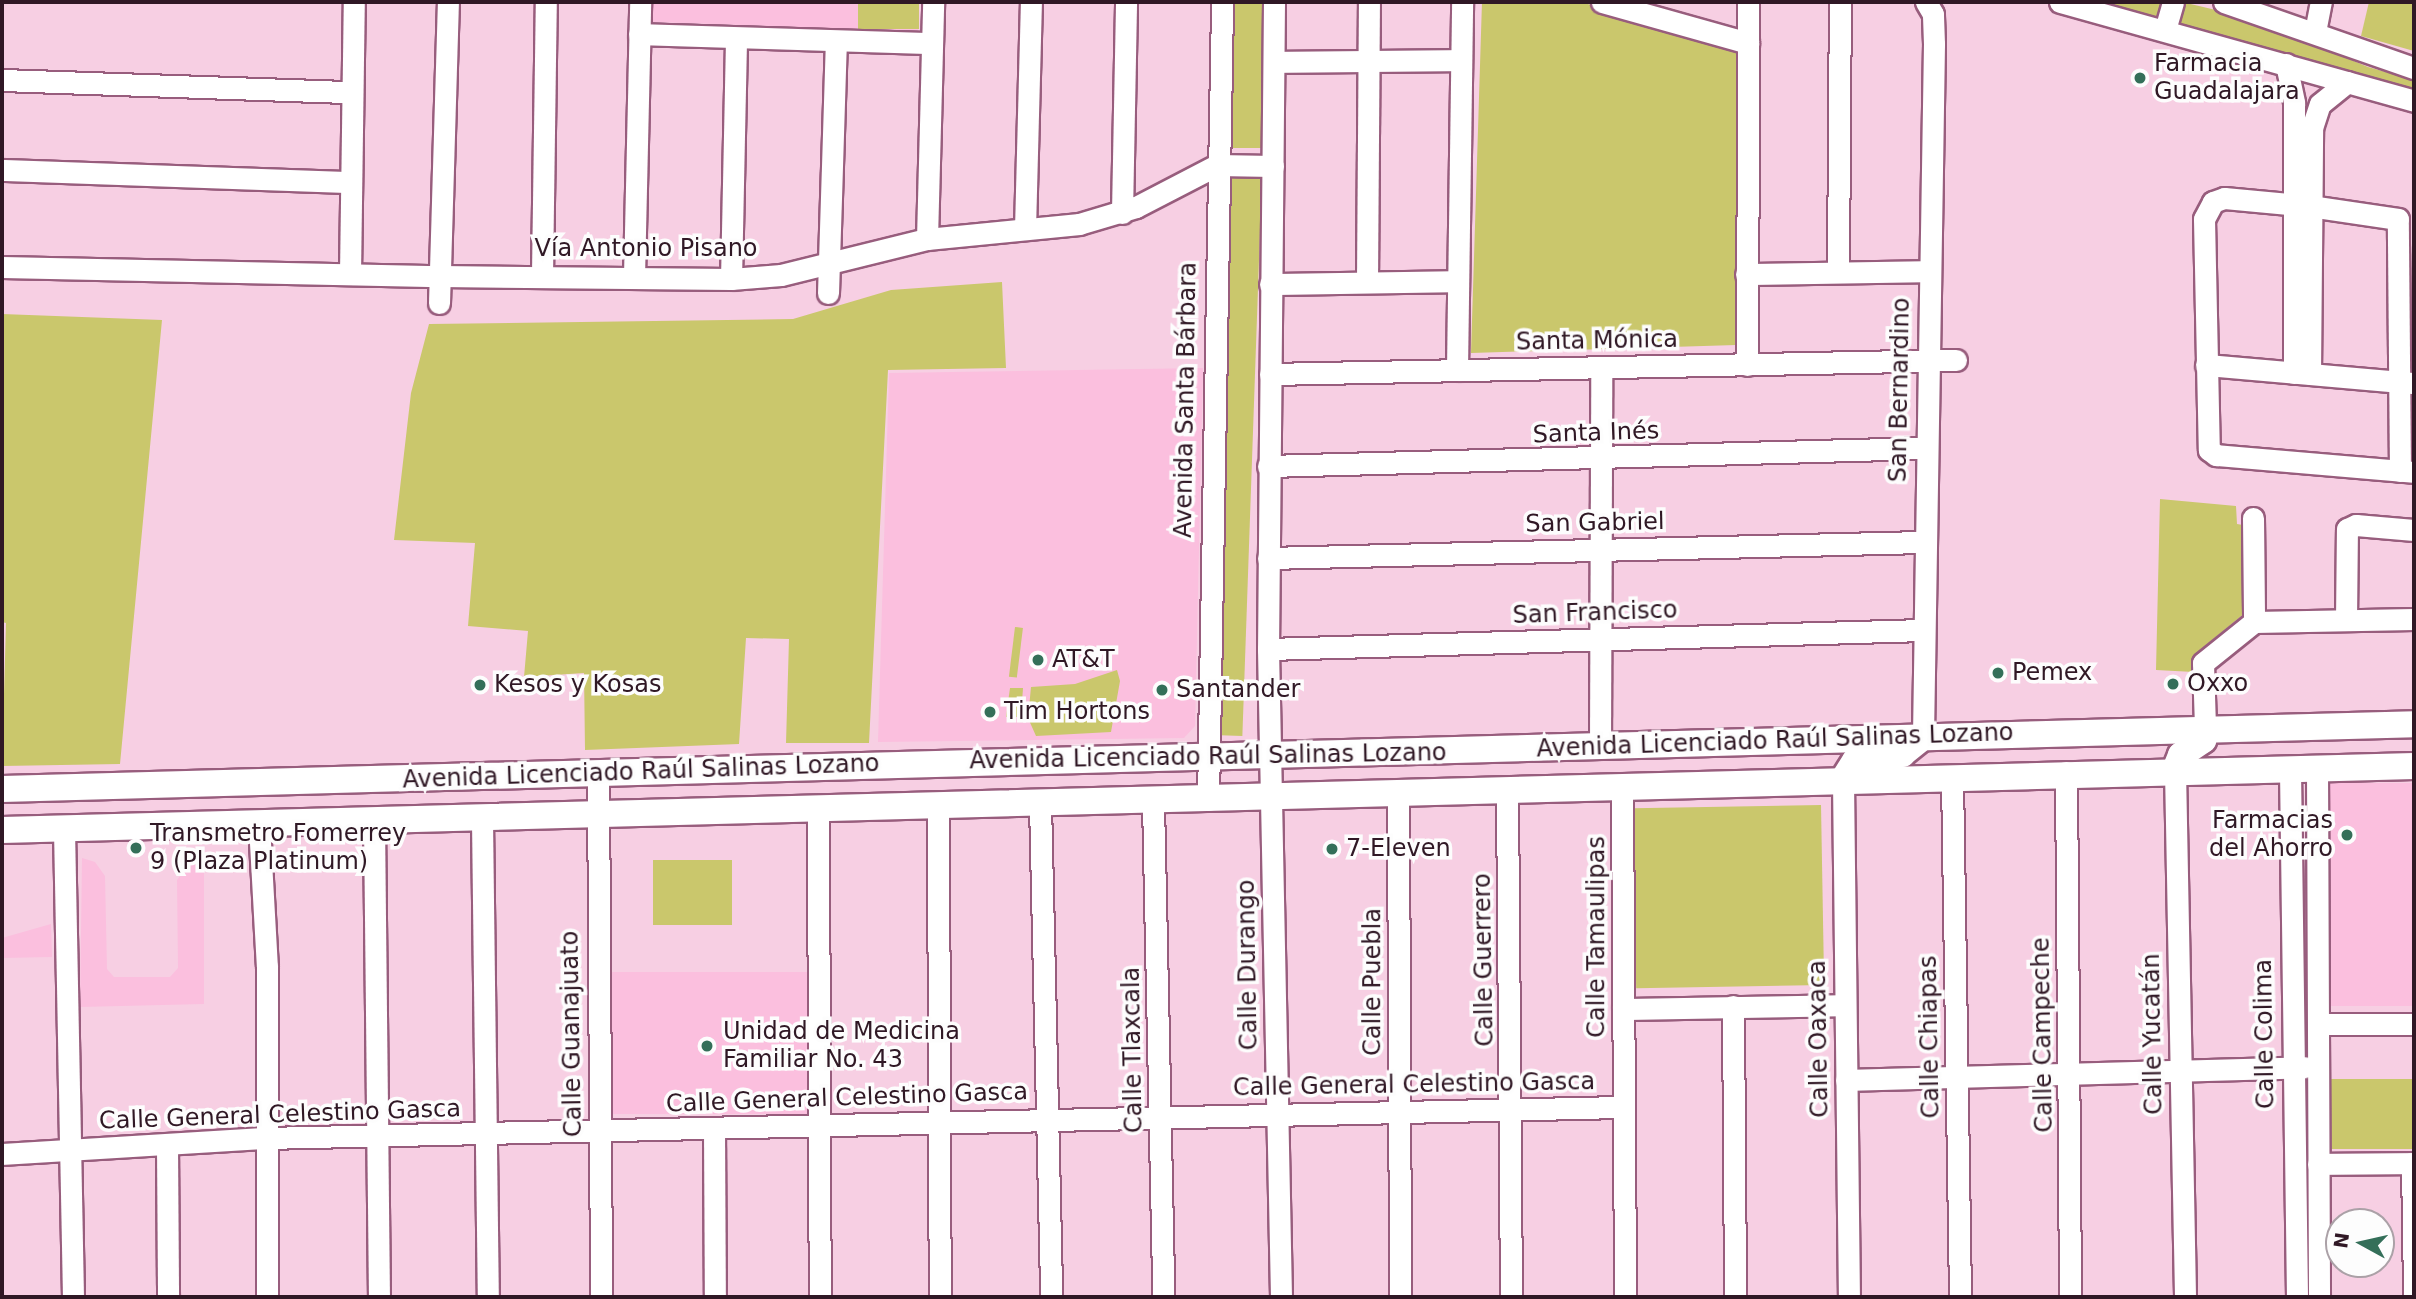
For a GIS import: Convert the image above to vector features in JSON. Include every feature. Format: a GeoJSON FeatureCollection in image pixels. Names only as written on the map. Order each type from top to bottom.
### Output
{"type":"FeatureCollection","features":[{"type":"Feature","properties":{"kind":"main road","name":"Avenida Licenciado Raúl Salinas Lozano"},"geometry":{"type":"LineString","coordinates":[[2,789],[597,771],[1271,757],[2205,727],[2414,724]]}},
{"type":"Feature","properties":{"kind":"main road"},"geometry":{"type":"LineString","coordinates":[[2175,770],[2181,755],[2203,740],[2205,727]]}},
{"type":"Feature","properties":{"kind":"main road"},"geometry":{"type":"LineString","coordinates":[[2066,772],[2117,754],[2125,730]]}},
{"type":"Feature","properties":{"kind":"main road"},"geometry":{"type":"LineString","coordinates":[[1843,780],[1855,761],[1902,754],[1912,750],[1923,736]]}},
{"type":"Feature","properties":{"kind":"main road","name":"Avenida Licenciado Raúl Salinas Lozano"},"geometry":{"type":"LineString","coordinates":[[2,830],[596,816],[938,804],[1272,799],[2066,772],[2414,766]]}},
{"type":"Feature","properties":{"kind":"street"},"geometry":{"type":"LineString","coordinates":[[350,274],[354,2]]}},
{"type":"Feature","properties":{"kind":"street"},"geometry":{"type":"LineString","coordinates":[[439,303],[449,2]]}},
{"type":"Feature","properties":{"kind":"street"},"geometry":{"type":"LineString","coordinates":[[542,275],[546,2]]}},
{"type":"Feature","properties":{"kind":"street"},"geometry":{"type":"LineString","coordinates":[[634,276],[640,2]]}},
{"type":"Feature","properties":{"kind":"street"},"geometry":{"type":"LineString","coordinates":[[927,239],[933,2]]}},
{"type":"Feature","properties":{"kind":"street"},"geometry":{"type":"LineString","coordinates":[[1025,229],[1031,2]]}},
{"type":"Feature","properties":{"kind":"street"},"geometry":{"type":"LineString","coordinates":[[1122,213],[1126,2]]}},
{"type":"Feature","properties":{"kind":"street","name":"Avenida Santa Bárbara"},"geometry":{"type":"LineString","coordinates":[[1208,800],[1217,165],[1222,2]]}},
{"type":"Feature","properties":{"kind":"street"},"geometry":{"type":"LineString","coordinates":[[1271,757],[1268,466],[1274,2]]}},
{"type":"Feature","properties":{"kind":"street"},"geometry":{"type":"LineString","coordinates":[[1367,282],[1369,2]]}},
{"type":"Feature","properties":{"kind":"street"},"geometry":{"type":"LineString","coordinates":[[1457,370],[1462,2]]}},
{"type":"Feature","properties":{"kind":"street"},"geometry":{"type":"LineString","coordinates":[[1602,2],[1748,43]]}},
{"type":"Feature","properties":{"kind":"street"},"geometry":{"type":"LineString","coordinates":[[1747,365],[1748,2]]}},
{"type":"Feature","properties":{"kind":"street"},"geometry":{"type":"LineString","coordinates":[[1838,271],[1840,2]]}},
{"type":"Feature","properties":{"kind":"street","name":"San Bernardino"},"geometry":{"type":"LineString","coordinates":[[1923,736],[1926,360],[1934,44],[1933,14],[1926,2]]}},
{"type":"Feature","properties":{"kind":"street"},"geometry":{"type":"LineString","coordinates":[[2060,2],[2414,101]]}},
{"type":"Feature","properties":{"kind":"street"},"geometry":{"type":"LineString","coordinates":[[2165,30],[2173,2]]}},
{"type":"Feature","properties":{"kind":"street"},"geometry":{"type":"LineString","coordinates":[[2224,2],[2414,68]]}},
{"type":"Feature","properties":{"kind":"street"},"geometry":{"type":"LineString","coordinates":[[2315,32],[2321,2]]}},
{"type":"Feature","properties":{"kind":"street"},"geometry":{"type":"LineString","coordinates":[[639,34],[932,43]]}},
{"type":"Feature","properties":{"kind":"street"},"geometry":{"type":"LineString","coordinates":[[731,279],[736,38]]}},
{"type":"Feature","properties":{"kind":"street"},"geometry":{"type":"LineString","coordinates":[[828,293],[836,42]]}},
{"type":"Feature","properties":{"kind":"street"},"geometry":{"type":"LineString","coordinates":[[1275,62],[1461,60]]}},
{"type":"Feature","properties":{"kind":"street"},"geometry":{"type":"LineString","coordinates":[[2286,64],[2294,103],[2302,205],[2302,374]]}},
{"type":"Feature","properties":{"kind":"street"},"geometry":{"type":"LineString","coordinates":[[2,80],[352,92]]}},
{"type":"Feature","properties":{"kind":"street"},"geometry":{"type":"LineString","coordinates":[[2302,205],[2314,117],[2326,97],[2347,82]]}},
{"type":"Feature","properties":{"kind":"street","name":"Vía Antonio Pisano"},"geometry":{"type":"LineString","coordinates":[[2,267],[731,279],[781,275],[927,239],[1079,224],[1122,213],[1217,165],[1273,166]]}},
{"type":"Feature","properties":{"kind":"street"},"geometry":{"type":"LineString","coordinates":[[2,170],[350,182]]}},
{"type":"Feature","properties":{"kind":"street"},"geometry":{"type":"LineString","coordinates":[[2224,198],[2302,205],[2392,216],[2400,226],[2407,383],[2407,472],[2216,455],[2206,443],[2204,219],[2213,202],[2224,198]]}},
{"type":"Feature","properties":{"kind":"street"},"geometry":{"type":"LineString","coordinates":[[1746,274],[1928,271]]}},
{"type":"Feature","properties":{"kind":"street"},"geometry":{"type":"LineString","coordinates":[[1270,284],[1457,281]]}},
{"type":"Feature","properties":{"kind":"street","name":"Santa Mónica"},"geometry":{"type":"LineString","coordinates":[[1270,374],[1956,360]]}},
{"type":"Feature","properties":{"kind":"street"},"geometry":{"type":"LineString","coordinates":[[2206,365],[2407,383]]}},
{"type":"Feature","properties":{"kind":"street"},"geometry":{"type":"LineString","coordinates":[[1600,746],[1601,367]]}},
{"type":"Feature","properties":{"kind":"street","name":"Santa Inés"},"geometry":{"type":"LineString","coordinates":[[1268,466],[1602,459],[1925,448]]}},
{"type":"Feature","properties":{"kind":"street"},"geometry":{"type":"LineString","coordinates":[[2253,518],[2255,622]]}},
{"type":"Feature","properties":{"kind":"street"},"geometry":{"type":"LineString","coordinates":[[2346,620],[2347,529],[2356,525],[2414,530]]}},
{"type":"Feature","properties":{"kind":"street","name":"San Gabriel"},"geometry":{"type":"LineString","coordinates":[[1268,558],[1925,542]]}},
{"type":"Feature","properties":{"kind":"street"},"geometry":{"type":"LineString","coordinates":[[2205,727],[2204,661],[2255,622],[2414,619]]}},
{"type":"Feature","properties":{"kind":"street","name":"San Francisco"},"geometry":{"type":"LineString","coordinates":[[1268,649],[1923,630]]}},
{"type":"Feature","properties":{"kind":"street","name":"Calle Durango"},"geometry":{"type":"LineString","coordinates":[[1271,757],[1281,1297]]}},
{"type":"Feature","properties":{"kind":"street"},"geometry":{"type":"LineString","coordinates":[[2318,769],[2319,1297]]}},
{"type":"Feature","properties":{"kind":"street","name":"Calle Yucatán"},"geometry":{"type":"LineString","coordinates":[[2175,770],[2185,1297]]}},
{"type":"Feature","properties":{"kind":"street","name":"Calle Colima"},"geometry":{"type":"LineString","coordinates":[[2290,770],[2297,1297]]}},
{"type":"Feature","properties":{"kind":"street","name":"Calle Guanajuato"},"geometry":{"type":"LineString","coordinates":[[597,771],[601,1297]]}},
{"type":"Feature","properties":{"kind":"street","name":"Calle Campeche"},"geometry":{"type":"LineString","coordinates":[[2066,772],[2071,1076],[2070,1297]]}},
{"type":"Feature","properties":{"kind":"street","name":"Calle Chiapas"},"geometry":{"type":"LineString","coordinates":[[1952,776],[1960,1297]]}},
{"type":"Feature","properties":{"kind":"street","name":"Calle Oaxaca"},"geometry":{"type":"LineString","coordinates":[[1843,780],[1849,1297]]}},
{"type":"Feature","properties":{"kind":"street","name":"Calle Tamaulipas"},"geometry":{"type":"LineString","coordinates":[[1622,786],[1625,1297]]}},
{"type":"Feature","properties":{"kind":"street","name":"Calle Guerrero"},"geometry":{"type":"LineString","coordinates":[[1507,790],[1513,1108],[1511,1297]]}},
{"type":"Feature","properties":{"kind":"street","name":"Calle Puebla"},"geometry":{"type":"LineString","coordinates":[[1398,793],[1400,1297]]}},
{"type":"Feature","properties":{"kind":"street","name":"Calle Tlaxcala"},"geometry":{"type":"LineString","coordinates":[[1153,801],[1163,1297]]}},
{"type":"Feature","properties":{"kind":"street"},"geometry":{"type":"LineString","coordinates":[[1040,802],[1051,1297]]}},
{"type":"Feature","properties":{"kind":"street"},"geometry":{"type":"LineString","coordinates":[[938,804],[940,1297]]}},
{"type":"Feature","properties":{"kind":"street"},"geometry":{"type":"LineString","coordinates":[[818,808],[820,1297]]}},
{"type":"Feature","properties":{"kind":"street"},"geometry":{"type":"LineString","coordinates":[[482,819],[488,1297]]}},
{"type":"Feature","properties":{"kind":"street"},"geometry":{"type":"LineString","coordinates":[[374,822],[379,1297]]}},
{"type":"Feature","properties":{"kind":"street"},"geometry":{"type":"LineString","coordinates":[[259,825],[267,966],[267,1297]]}},
{"type":"Feature","properties":{"kind":"street"},"geometry":{"type":"LineString","coordinates":[[64,829],[73,1297]]}},
{"type":"Feature","properties":{"kind":"street"},"geometry":{"type":"LineString","coordinates":[[1623,1009],[1844,1005]]}},
{"type":"Feature","properties":{"kind":"street"},"geometry":{"type":"LineString","coordinates":[[1733,1006],[1735,1297]]}},
{"type":"Feature","properties":{"kind":"street"},"geometry":{"type":"LineString","coordinates":[[2318,1024],[2414,1024]]}},
{"type":"Feature","properties":{"kind":"street"},"geometry":{"type":"LineString","coordinates":[[1846,1080],[2180,1073],[2318,1067]]}},
{"type":"Feature","properties":{"kind":"street","name":"Calle General Celestino Gasca"},"geometry":{"type":"LineString","coordinates":[[2,1154],[265,1138],[1161,1118],[1401,1109],[1624,1107]]}},
{"type":"Feature","properties":{"kind":"street"},"geometry":{"type":"LineString","coordinates":[[714,1128],[715,1297]]}},
{"type":"Feature","properties":{"kind":"street"},"geometry":{"type":"LineString","coordinates":[[167,1145],[168,1297]]}},
{"type":"Feature","properties":{"kind":"street"},"geometry":{"type":"LineString","coordinates":[[2318,1164],[2413,1163],[2414,1297]]}},
{"type":"Feature","properties":{"kind":"shaded area"},"geometry":{"type":"Polygon","coordinates":[[[653,2],[919,2],[918,31],[652,22],[653,2]]]}},
{"type":"Feature","properties":{"kind":"shaded area"},"geometry":{"type":"Polygon","coordinates":[[[858,2],[919,2],[919,29],[858,29],[858,2]]]}},
{"type":"Feature","properties":{"kind":"shaded area"},"geometry":{"type":"Polygon","coordinates":[[[1233,2],[1262,2],[1262,148],[1233,148],[1233,2]]]}},
{"type":"Feature","properties":{"kind":"shaded area"},"geometry":{"type":"Polygon","coordinates":[[[1482,2],[1581,2],[1741,49],[1736,345],[1471,353],[1482,2]]]}},
{"type":"Feature","properties":{"kind":"shaded area"},"geometry":{"type":"Polygon","coordinates":[[[2096,2],[2161,2],[2156,20],[2096,2]]]}},
{"type":"Feature","properties":{"kind":"shaded area"},"geometry":{"type":"Polygon","coordinates":[[[2182,2],[2254,19],[2368,67],[2414,80],[2414,91],[2176,23],[2182,2]]]}},
{"type":"Feature","properties":{"kind":"shaded area"},"geometry":{"type":"Polygon","coordinates":[[[2369,2],[2414,2],[2414,51],[2361,36],[2369,2]]]}},
{"type":"Feature","properties":{"kind":"shaded area"},"geometry":{"type":"Polygon","coordinates":[[[1225,173],[1262,174],[1242,736],[1205,735],[1225,173]]]}},
{"type":"Feature","properties":{"kind":"shaded area"},"geometry":{"type":"Polygon","coordinates":[[[1002,282],[1006,368],[888,370],[869,743],[786,743],[789,639],[746,638],[739,744],[585,750],[584,673],[524,677],[528,631],[468,626],[475,543],[394,540],[411,393],[429,324],[793,319],[891,290],[1002,282]]]}},
{"type":"Feature","properties":{"kind":"shaded area"},"geometry":{"type":"Polygon","coordinates":[[[2,314],[162,320],[120,764],[2,766],[6,623],[2,622],[2,314]]]}},
{"type":"Feature","properties":{"kind":"shaded area"},"geometry":{"type":"Polygon","coordinates":[[[1203,368],[1195,726],[1184,738],[878,742],[889,373],[1203,368]]]}},
{"type":"Feature","properties":{"kind":"shaded area"},"geometry":{"type":"Polygon","coordinates":[[[2160,499],[2236,506],[2237,524],[2243,525],[2245,613],[2195,654],[2194,672],[2156,670],[2160,499]]]}},
{"type":"Feature","properties":{"kind":"shaded area"},"geometry":{"type":"Polygon","coordinates":[[[1015,627],[1023,628],[1017,678],[1009,677],[1015,627]]]}},
{"type":"Feature","properties":{"kind":"shaded area"},"geometry":{"type":"Polygon","coordinates":[[[1117,670],[1120,681],[1111,732],[1036,736],[1028,718],[1031,687],[1075,684],[1117,670]]]}},
{"type":"Feature","properties":{"kind":"shaded area"},"geometry":{"type":"Polygon","coordinates":[[[1010,688],[1023,688],[1021,717],[1006,717],[1010,688]]]}},
{"type":"Feature","properties":{"kind":"shaded area"},"geometry":{"type":"Polygon","coordinates":[[[2328,783],[2414,783],[2414,1006],[2328,1006],[2328,783]]]}},
{"type":"Feature","properties":{"kind":"shaded area"},"geometry":{"type":"Polygon","coordinates":[[[1821,805],[1824,985],[1636,988],[1633,808],[1821,805]]]}},
{"type":"Feature","properties":{"kind":"shaded area"},"geometry":{"type":"Polygon","coordinates":[[[82,858],[95,862],[105,876],[107,969],[114,977],[170,977],[178,968],[177,880],[192,860],[204,858],[204,1004],[80,1007],[82,858]]]}},
{"type":"Feature","properties":{"kind":"shaded area"},"geometry":{"type":"Polygon","coordinates":[[[653,860],[732,860],[732,925],[653,925],[653,860]]]}},
{"type":"Feature","properties":{"kind":"shaded area"},"geometry":{"type":"Polygon","coordinates":[[[51,924],[52,957],[2,958],[2,938],[51,924]]]}},
{"type":"Feature","properties":{"kind":"shaded area","name":"Unidad de Medicina Familiar No. 43"},"geometry":{"type":"Polygon","coordinates":[[[606,972],[808,972],[808,1114],[606,1114],[606,972]]]}},
{"type":"Feature","properties":{"kind":"shaded area"},"geometry":{"type":"Polygon","coordinates":[[[2331,1079],[2414,1079],[2414,1149],[2331,1149],[2331,1079]]]}},
{"type":"Feature","properties":{"kind":"place","name":"Farmacia Guadalajara"},"geometry":{"type":"Point","coordinates":[2140,78]}},
{"type":"Feature","properties":{"kind":"place","name":"AT&T"},"geometry":{"type":"Point","coordinates":[1038,660]}},
{"type":"Feature","properties":{"kind":"place","name":"Pemex"},"geometry":{"type":"Point","coordinates":[1998,673]}},
{"type":"Feature","properties":{"kind":"place","name":"Oxxo"},"geometry":{"type":"Point","coordinates":[2173,684]}},
{"type":"Feature","properties":{"kind":"place","name":"Kesos y Kosas"},"geometry":{"type":"Point","coordinates":[480,685]}},
{"type":"Feature","properties":{"kind":"place","name":"Santander"},"geometry":{"type":"Point","coordinates":[1162,690]}},
{"type":"Feature","properties":{"kind":"place","name":"Tim Hortons"},"geometry":{"type":"Point","coordinates":[990,712]}},
{"type":"Feature","properties":{"kind":"place","name":"Farmacias del Ahorro"},"geometry":{"type":"Point","coordinates":[2347,835]}},
{"type":"Feature","properties":{"kind":"place","name":"Transmetro Fomerrey 9 (Plaza Platinum)"},"geometry":{"type":"Point","coordinates":[136,848]}},
{"type":"Feature","properties":{"kind":"place","name":"7-Eleven"},"geometry":{"type":"Point","coordinates":[1332,849]}},
{"type":"Feature","properties":{"kind":"place","name":"Unidad de Medicina Familiar No. 43"},"geometry":{"type":"Point","coordinates":[707,1046]}}]}
